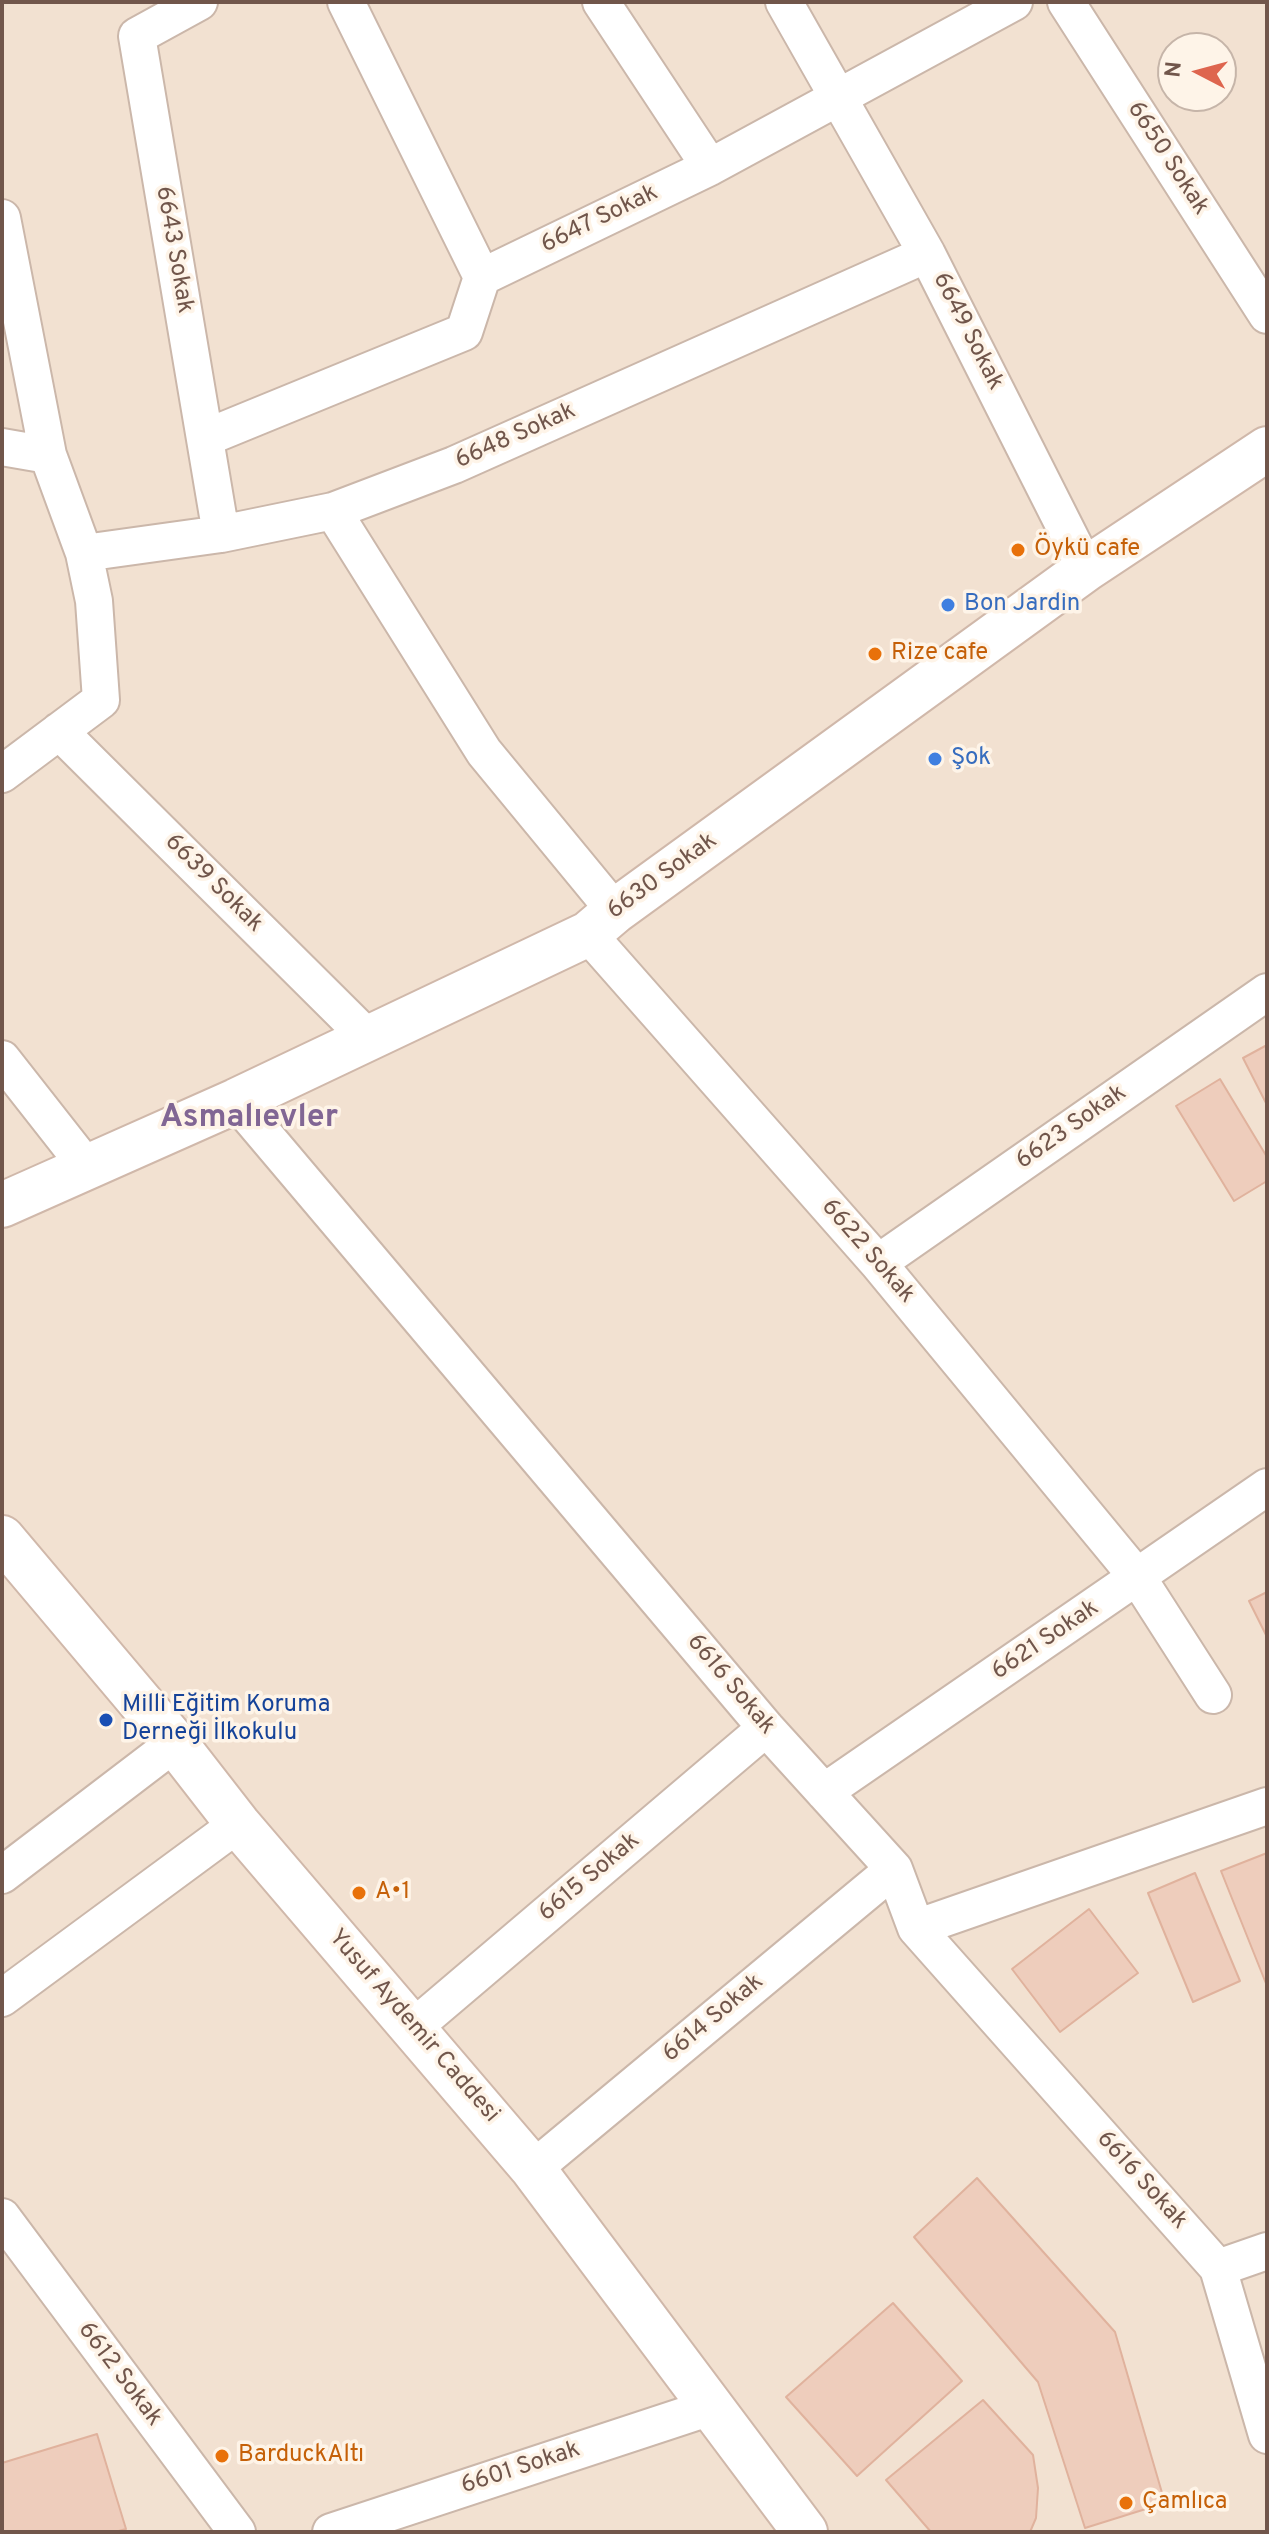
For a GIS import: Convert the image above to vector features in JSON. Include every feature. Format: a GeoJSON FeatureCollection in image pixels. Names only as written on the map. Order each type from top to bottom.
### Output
{"type":"FeatureCollection","features":[{"type":"Feature","properties":{"kind":"street","name":"6643 Sokak"},"geometry":{"type":"LineString","coordinates":[[199,2],[137,36],[221,534]]}},
{"type":"Feature","properties":{"kind":"street"},"geometry":{"type":"LineString","coordinates":[[205,438],[464,332],[482,277],[346,2]]}},
{"type":"Feature","properties":{"kind":"street"},"geometry":{"type":"LineString","coordinates":[[601,2],[710,167]]}},
{"type":"Feature","properties":{"kind":"street","name":"6649 Sokak"},"geometry":{"type":"LineString","coordinates":[[784,2],[927,254],[1086,569]]}},
{"type":"Feature","properties":{"kind":"street","name":"6647 Sokak"},"geometry":{"type":"LineString","coordinates":[[482,277],[710,167],[1014,2]]}},
{"type":"Feature","properties":{"kind":"street","name":"6650 Sokak"},"geometry":{"type":"LineString","coordinates":[[1066,2],[1267,315]]}},
{"type":"Feature","properties":{"kind":"street"},"geometry":{"type":"LineString","coordinates":[[2,218],[48,455],[84,553],[94,601],[101,700],[2,774]]}},
{"type":"Feature","properties":{"kind":"street","name":"6648 Sokak"},"geometry":{"type":"LineString","coordinates":[[84,553],[221,534],[333,511],[454,465],[927,254]]}},
{"type":"Feature","properties":{"kind":"street"},"geometry":{"type":"LineString","coordinates":[[2,447],[48,455]]}},
{"type":"Feature","properties":{"kind":"street","name":"6630 Sokak"},"geometry":{"type":"LineString","coordinates":[[2,1205],[236,1101],[602,922],[1086,569],[1267,449]]}},
{"type":"Feature","properties":{"kind":"street","name":"6622 Sokak"},"geometry":{"type":"LineString","coordinates":[[333,511],[484,752],[602,922],[1138,1578],[1213,1695]]}},
{"type":"Feature","properties":{"kind":"street","name":"6639 Sokak"},"geometry":{"type":"LineString","coordinates":[[59,731],[367,1037]]}},
{"type":"Feature","properties":{"kind":"street","name":"6623 Sokak"},"geometry":{"type":"LineString","coordinates":[[878,1263],[1267,992]]}},
{"type":"Feature","properties":{"kind":"street"},"geometry":{"type":"LineString","coordinates":[[2,1059],[86,1166]]}},
{"type":"Feature","properties":{"kind":"street","name":"6616 Sokak"},"geometry":{"type":"LineString","coordinates":[[236,1101],[766,1728],[894,1869],[916,1928],[1218,2268]]}},
{"type":"Feature","properties":{"kind":"street","name":"6621 Sokak"},"geometry":{"type":"LineString","coordinates":[[824,1792],[1267,1487]]}},
{"type":"Feature","properties":{"kind":"street","name":"Yusuf Aydemir Caddesi"},"geometry":{"type":"LineString","coordinates":[[2,1538],[175,1743],[238,1824],[533,2169],[805,2532]]}},
{"type":"Feature","properties":{"kind":"street","name":"6615 Sokak"},"geometry":{"type":"LineString","coordinates":[[414,2027],[766,1728]]}},
{"type":"Feature","properties":{"kind":"street"},"geometry":{"type":"LineString","coordinates":[[2,1875],[175,1743]]}},
{"type":"Feature","properties":{"kind":"street"},"geometry":{"type":"LineString","coordinates":[[916,1928],[1267,1806]]}},
{"type":"Feature","properties":{"kind":"street"},"geometry":{"type":"LineString","coordinates":[[2,1998],[238,1824]]}},
{"type":"Feature","properties":{"kind":"street","name":"6614 Sokak"},"geometry":{"type":"LineString","coordinates":[[533,2169],[894,1869]]}},
{"type":"Feature","properties":{"kind":"street","name":"6612 Sokak"},"geometry":{"type":"LineString","coordinates":[[4,2223],[237,2532]]}},
{"type":"Feature","properties":{"kind":"street"},"geometry":{"type":"LineString","coordinates":[[1267,2251],[1218,2268],[1267,2435]]}},
{"type":"Feature","properties":{"kind":"street","name":"6601 Sokak"},"geometry":{"type":"LineString","coordinates":[[331,2532],[711,2407]]}},
{"type":"Feature","properties":{"kind":"shaded area"},"geometry":{"type":"Polygon","coordinates":[[[2,2],[1267,2],[1267,2532],[2,2532],[2,2]]]}},
{"type":"Feature","properties":{"kind":"building"},"geometry":{"type":"Polygon","coordinates":[[[1267,1045],[1267,1105],[1243,1058],[1267,1045]]]}},
{"type":"Feature","properties":{"kind":"building"},"geometry":{"type":"Polygon","coordinates":[[[1220,1079],[1267,1157],[1267,1181],[1234,1201],[1176,1106],[1220,1079]]]}},
{"type":"Feature","properties":{"kind":"building"},"geometry":{"type":"Polygon","coordinates":[[[1267,1592],[1267,1637],[1249,1601],[1267,1592]]]}},
{"type":"Feature","properties":{"kind":"building"},"geometry":{"type":"Polygon","coordinates":[[[1267,1853],[1267,1986],[1221,1871],[1267,1853]]]}},
{"type":"Feature","properties":{"kind":"building"},"geometry":{"type":"Polygon","coordinates":[[[1195,1873],[1240,1981],[1193,2002],[1148,1893],[1195,1873]]]}},
{"type":"Feature","properties":{"kind":"building"},"geometry":{"type":"Polygon","coordinates":[[[1089,1909],[1138,1973],[1060,2032],[1012,1969],[1089,1909]]]}},
{"type":"Feature","properties":{"kind":"building"},"geometry":{"type":"Polygon","coordinates":[[[977,2178],[1115,2332],[1165,2503],[1085,2528],[1038,2382],[914,2237],[977,2178]]]}},
{"type":"Feature","properties":{"kind":"building"},"geometry":{"type":"Polygon","coordinates":[[[893,2303],[962,2381],[857,2476],[786,2397],[893,2303]]]}},
{"type":"Feature","properties":{"kind":"building"},"geometry":{"type":"Polygon","coordinates":[[[983,2400],[1033,2455],[1038,2488],[1036,2518],[1030,2532],[931,2532],[886,2480],[983,2400]]]}},
{"type":"Feature","properties":{"kind":"building"},"geometry":{"type":"Polygon","coordinates":[[[97,2434],[126,2529],[115,2532],[2,2532],[2,2463],[97,2434]]]}},
{"type":"Feature","properties":{"kind":"place","name":"Öykü cafe"},"geometry":{"type":"Point","coordinates":[1018,550]}},
{"type":"Feature","properties":{"kind":"place","name":"Bon Jardin"},"geometry":{"type":"Point","coordinates":[948,605]}},
{"type":"Feature","properties":{"kind":"place","name":"Rize cafe"},"geometry":{"type":"Point","coordinates":[875,654]}},
{"type":"Feature","properties":{"kind":"place","name":"Şok"},"geometry":{"type":"Point","coordinates":[935,759]}},
{"type":"Feature","properties":{"kind":"place","name":"Milli Eğitim Koruma Derneği İlkokulu"},"geometry":{"type":"Point","coordinates":[106,1720]}},
{"type":"Feature","properties":{"kind":"place","name":"A•1"},"geometry":{"type":"Point","coordinates":[359,1893]}},
{"type":"Feature","properties":{"kind":"place","name":"BarduckAltı"},"geometry":{"type":"Point","coordinates":[222,2456]}},
{"type":"Feature","properties":{"kind":"place","name":"Çamlıca"},"geometry":{"type":"Point","coordinates":[1126,2503]}},
{"type":"Feature","properties":{"kind":"district","name":"Asmalıevler"},"geometry":{"type":"Point","coordinates":[249,1120]}}]}
